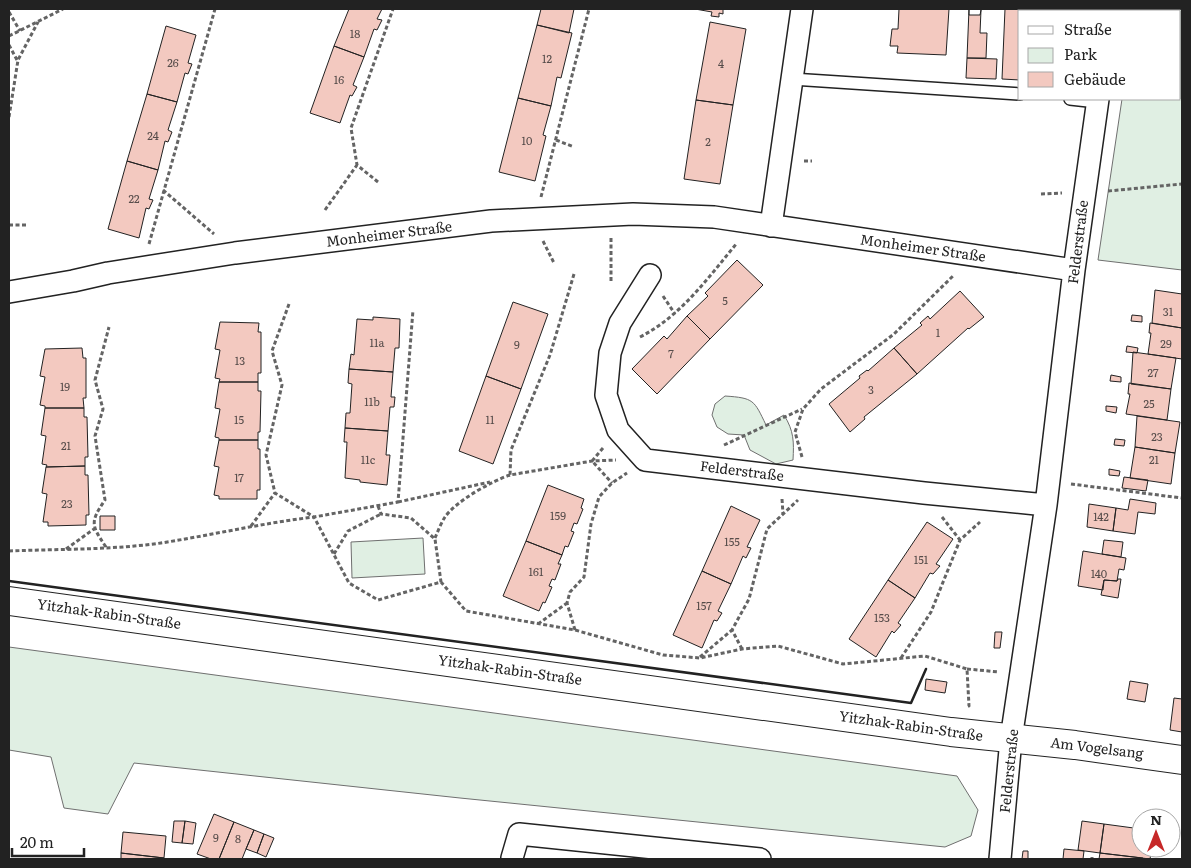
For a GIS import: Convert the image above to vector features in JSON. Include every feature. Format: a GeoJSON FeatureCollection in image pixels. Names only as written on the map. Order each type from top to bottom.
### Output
{"type":"FeatureCollection","features":[{"type":"Feature","properties":{"kind":"main road","name":"Yitzhak-Rabin-Straße"},"geometry":{"type":"LineString","coordinates":[[9,601],[951,732],[1011,738]]}},
{"type":"Feature","properties":{"kind":"main road","name":"Am Vogelsang"},"geometry":{"type":"LineString","coordinates":[[1011,738],[1182,760]]}},
{"type":"Feature","properties":{"kind":"street"},"geometry":{"type":"LineString","coordinates":[[762,224],[792,80],[802,9]]}},
{"type":"Feature","properties":{"kind":"street","name":"Felderstraße"},"geometry":{"type":"LineString","coordinates":[[1000,859],[1011,738],[1046,505],[1074,270],[1097,100]]}},
{"type":"Feature","properties":{"kind":"street","name":"Monheimer Straße"},"geometry":{"type":"LineString","coordinates":[[9,292],[235,254],[491,221],[634,214],[714,217],[1074,270]]}},
{"type":"Feature","properties":{"kind":"street"},"geometry":{"type":"LineString","coordinates":[[645,460],[618,430],[606,395],[610,353],[620,322],[650,275]]}},
{"type":"Feature","properties":{"kind":"street","name":"Felderstraße"},"geometry":{"type":"LineString","coordinates":[[645,460],[1003,502],[1046,505]]}},
{"type":"Feature","properties":{"kind":"street"},"geometry":{"type":"LineString","coordinates":[[512,858],[519,834],[760,859]]}},
{"type":"Feature","properties":{"kind":"lane"},"geometry":{"type":"LineString","coordinates":[[792,80],[1018,94]]}},
{"type":"Feature","properties":{"kind":"path"},"geometry":{"type":"LineString","coordinates":[[9,36],[63,9]]}},
{"type":"Feature","properties":{"kind":"path"},"geometry":{"type":"LineString","coordinates":[[144,268],[163,190],[214,9]]}},
{"type":"Feature","properties":{"kind":"path"},"geometry":{"type":"LineString","coordinates":[[378,182],[357,165],[351,128],[393,9]]}},
{"type":"Feature","properties":{"kind":"path"},"geometry":{"type":"LineString","coordinates":[[536,218],[589,9]]}},
{"type":"Feature","properties":{"kind":"path"},"geometry":{"type":"LineString","coordinates":[[9,12],[20,31]]}},
{"type":"Feature","properties":{"kind":"path"},"geometry":{"type":"LineString","coordinates":[[9,117],[18,60],[38,22]]}},
{"type":"Feature","properties":{"kind":"path"},"geometry":{"type":"LineString","coordinates":[[9,45],[18,60]]}},
{"type":"Feature","properties":{"kind":"path"},"geometry":{"type":"LineString","coordinates":[[556,140],[574,147]]}},
{"type":"Feature","properties":{"kind":"path"},"geometry":{"type":"LineString","coordinates":[[325,210],[357,165]]}},
{"type":"Feature","properties":{"kind":"path"},"geometry":{"type":"LineString","coordinates":[[1084,193],[1182,184]]}},
{"type":"Feature","properties":{"kind":"path"},"geometry":{"type":"LineString","coordinates":[[163,190],[197,218]]}},
{"type":"Feature","properties":{"kind":"path"},"geometry":{"type":"LineString","coordinates":[[611,215],[611,283]]}},
{"type":"Feature","properties":{"kind":"path"},"geometry":{"type":"LineString","coordinates":[[610,353],[658,328],[675,314],[762,224]]}},
{"type":"Feature","properties":{"kind":"path"},"geometry":{"type":"LineString","coordinates":[[9,226],[28,225]]}},
{"type":"Feature","properties":{"kind":"path"},"geometry":{"type":"LineString","coordinates":[[700,658],[732,630],[748,599],[767,529],[819,480],[800,455],[795,432],[803,409],[821,389],[894,334],[950,278],[964,269],[966,254]]}},
{"type":"Feature","properties":{"kind":"path"},"geometry":{"type":"LineString","coordinates":[[510,475],[511,450],[550,355],[574,274]]}},
{"type":"Feature","properties":{"kind":"path"},"geometry":{"type":"LineString","coordinates":[[289,304],[272,351],[282,385],[266,455],[275,493],[314,517],[349,584],[378,600],[441,582]]}},
{"type":"Feature","properties":{"kind":"path"},"geometry":{"type":"LineString","coordinates":[[398,502],[413,310]]}},
{"type":"Feature","properties":{"kind":"path"},"geometry":{"type":"LineString","coordinates":[[106,547],[94,529],[95,515],[105,500],[95,436],[103,409],[95,380],[109,327]]}},
{"type":"Feature","properties":{"kind":"path"},"geometry":{"type":"LineString","coordinates":[[682,464],[803,409]]}},
{"type":"Feature","properties":{"kind":"path"},"geometry":{"type":"LineString","coordinates":[[9,551],[160,543],[251,526],[378,506],[494,481],[510,475],[592,461],[645,460]]}},
{"type":"Feature","properties":{"kind":"path"},"geometry":{"type":"LineString","coordinates":[[575,630],[567,603],[570,592],[584,577],[591,524],[599,497],[612,483],[645,460]]}},
{"type":"Feature","properties":{"kind":"path"},"geometry":{"type":"LineString","coordinates":[[592,461],[612,483]]}},
{"type":"Feature","properties":{"kind":"path"},"geometry":{"type":"LineString","coordinates":[[494,481],[467,497],[445,516],[435,539],[441,582],[466,610],[575,630],[663,655],[700,658],[742,649],[778,646],[843,664],[925,656],[967,669],[1020,674]]}},
{"type":"Feature","properties":{"kind":"path"},"geometry":{"type":"LineString","coordinates":[[1049,482],[1182,498]]}},
{"type":"Feature","properties":{"kind":"path"},"geometry":{"type":"LineString","coordinates":[[251,526],[275,493]]}},
{"type":"Feature","properties":{"kind":"path"},"geometry":{"type":"LineString","coordinates":[[901,658],[931,612],[960,540],[1003,502]]}},
{"type":"Feature","properties":{"kind":"path"},"geometry":{"type":"LineString","coordinates":[[378,506],[381,514]]}},
{"type":"Feature","properties":{"kind":"path"},"geometry":{"type":"LineString","coordinates":[[334,554],[348,531],[381,514],[411,518],[435,539]]}},
{"type":"Feature","properties":{"kind":"path"},"geometry":{"type":"LineString","coordinates":[[66,549],[94,529]]}},
{"type":"Feature","properties":{"kind":"path"},"geometry":{"type":"LineString","coordinates":[[538,624],[567,603]]}},
{"type":"Feature","properties":{"kind":"path"},"geometry":{"type":"LineString","coordinates":[[732,630],[742,649]]}},
{"type":"Feature","properties":{"kind":"path"},"geometry":{"type":"LineString","coordinates":[[951,732],[953,712],[969,706],[967,669]]}},
{"type":"Feature","properties":{"kind":"green space"},"geometry":{"type":"Polygon","coordinates":[[[1182,9],[1182,270],[1098,260],[1122,100],[1181,100],[1181,10],[1134,10],[1182,9]]]}},
{"type":"Feature","properties":{"kind":"green space"},"geometry":{"type":"Polygon","coordinates":[[[725,396],[748,399],[759,410],[766,425],[784,415],[793,437],[793,460],[776,464],[750,450],[744,435],[728,434],[717,427],[712,415],[715,404],[725,396]]]}},
{"type":"Feature","properties":{"kind":"green space"},"geometry":{"type":"Polygon","coordinates":[[[423,538],[425,574],[352,578],[351,542],[423,538]]]}},
{"type":"Feature","properties":{"kind":"green space"},"geometry":{"type":"Polygon","coordinates":[[[9,647],[957,776],[978,810],[971,836],[945,847],[134,763],[108,814],[64,808],[51,757],[9,750],[9,647]]]}},
{"type":"Feature","properties":{"kind":"building"},"geometry":{"type":"Polygon","coordinates":[[[349,9],[382,9],[377,19],[382,20],[377,30],[374,29],[364,57],[334,46],[349,9]]]}},
{"type":"Feature","properties":{"kind":"building"},"geometry":{"type":"Polygon","coordinates":[[[541,9],[574,9],[569,33],[537,25],[541,9]]]}},
{"type":"Feature","properties":{"kind":"building"},"geometry":{"type":"Polygon","coordinates":[[[695,9],[723,9],[723,14],[719,13],[719,17],[711,16],[712,12],[695,9]]]}},
{"type":"Feature","properties":{"kind":"building"},"geometry":{"type":"Polygon","coordinates":[[[899,9],[949,9],[946,55],[897,53],[898,46],[890,46],[892,29],[898,29],[899,9]]]}},
{"type":"Feature","properties":{"kind":"building"},"geometry":{"type":"Polygon","coordinates":[[[969,9],[969,15],[980,15],[981,10],[980,33],[987,33],[986,58],[967,58],[969,9]]]}},
{"type":"Feature","properties":{"kind":"building"},"geometry":{"type":"Polygon","coordinates":[[[1005,9],[1027,9],[1018,10],[1018,80],[1002,79],[1005,9]]]}},
{"type":"Feature","properties":{"kind":"building"},"geometry":{"type":"Polygon","coordinates":[[[710,22],[746,29],[733,105],[696,100],[710,22]]]}},
{"type":"Feature","properties":{"kind":"building"},"geometry":{"type":"Polygon","coordinates":[[[537,25],[572,33],[561,78],[557,77],[551,106],[518,98],[537,25]]]}},
{"type":"Feature","properties":{"kind":"building"},"geometry":{"type":"Polygon","coordinates":[[[166,26],[196,35],[188,63],[192,64],[188,74],[185,73],[177,102],[147,94],[166,26]]]}},
{"type":"Feature","properties":{"kind":"building"},"geometry":{"type":"Polygon","coordinates":[[[334,46],[364,57],[353,85],[357,87],[352,96],[350,95],[340,123],[310,113],[334,46]]]}},
{"type":"Feature","properties":{"kind":"building"},"geometry":{"type":"Polygon","coordinates":[[[967,58],[997,59],[996,79],[966,78],[967,58]]]}},
{"type":"Feature","properties":{"kind":"building"},"geometry":{"type":"Polygon","coordinates":[[[147,94],[177,102],[168,130],[172,132],[168,142],[165,141],[158,170],[127,161],[147,94]]]}},
{"type":"Feature","properties":{"kind":"building"},"geometry":{"type":"Polygon","coordinates":[[[518,98],[551,106],[543,135],[546,136],[535,181],[499,172],[518,98]]]}},
{"type":"Feature","properties":{"kind":"building"},"geometry":{"type":"Polygon","coordinates":[[[696,100],[733,105],[720,184],[684,179],[696,100]]]}},
{"type":"Feature","properties":{"kind":"building"},"geometry":{"type":"Polygon","coordinates":[[[127,161],[158,170],[149,199],[153,200],[149,209],[146,208],[139,238],[108,229],[127,161]]]}},
{"type":"Feature","properties":{"kind":"building"},"geometry":{"type":"Polygon","coordinates":[[[737,260],[763,285],[710,339],[687,316],[708,296],[705,293],[737,260]]]}},
{"type":"Feature","properties":{"kind":"building"},"geometry":{"type":"Polygon","coordinates":[[[1155,290],[1182,294],[1182,328],[1152,323],[1155,290]]]}},
{"type":"Feature","properties":{"kind":"building"},"geometry":{"type":"Polygon","coordinates":[[[960,291],[984,317],[968,328],[917,374],[894,348],[922,325],[920,323],[928,316],[930,319],[960,291]]]}},
{"type":"Feature","properties":{"kind":"building"},"geometry":{"type":"Polygon","coordinates":[[[513,302],[548,314],[521,389],[486,376],[513,302]]]}},
{"type":"Feature","properties":{"kind":"building"},"geometry":{"type":"Polygon","coordinates":[[[1132,315],[1142,316],[1142,322],[1131,321],[1132,315]]]}},
{"type":"Feature","properties":{"kind":"building"},"geometry":{"type":"Polygon","coordinates":[[[687,316],[710,339],[657,394],[632,369],[664,336],[667,339],[687,316]]]}},
{"type":"Feature","properties":{"kind":"building"},"geometry":{"type":"Polygon","coordinates":[[[373,317],[400,319],[399,348],[395,348],[393,372],[349,369],[351,354],[354,355],[357,319],[373,320],[373,317]]]}},
{"type":"Feature","properties":{"kind":"building"},"geometry":{"type":"Polygon","coordinates":[[[220,322],[259,323],[258,332],[261,332],[261,373],[258,373],[258,382],[219,382],[220,379],[215,378],[220,350],[215,349],[220,322]]]}},
{"type":"Feature","properties":{"kind":"building"},"geometry":{"type":"Polygon","coordinates":[[[1150,323],[1182,328],[1182,359],[1148,354],[1151,333],[1149,333],[1150,323]]]}},
{"type":"Feature","properties":{"kind":"building"},"geometry":{"type":"Polygon","coordinates":[[[1127,346],[1138,348],[1137,353],[1126,352],[1127,346]]]}},
{"type":"Feature","properties":{"kind":"building"},"geometry":{"type":"Polygon","coordinates":[[[82,348],[83,358],[86,358],[86,398],[83,398],[84,408],[45,408],[45,406],[40,405],[45,377],[40,376],[45,349],[82,348]]]}},
{"type":"Feature","properties":{"kind":"building"},"geometry":{"type":"Polygon","coordinates":[[[894,348],[917,374],[864,417],[865,419],[850,432],[829,404],[860,378],[859,376],[868,371],[894,348]]]}},
{"type":"Feature","properties":{"kind":"building"},"geometry":{"type":"Polygon","coordinates":[[[1133,352],[1176,358],[1171,389],[1131,384],[1133,352]]]}},
{"type":"Feature","properties":{"kind":"building"},"geometry":{"type":"Polygon","coordinates":[[[349,369],[393,372],[391,397],[395,397],[394,407],[390,407],[388,431],[345,428],[346,413],[350,413],[352,384],[348,383],[349,369]]]}},
{"type":"Feature","properties":{"kind":"building"},"geometry":{"type":"Polygon","coordinates":[[[1111,375],[1121,377],[1121,382],[1110,381],[1111,375]]]}},
{"type":"Feature","properties":{"kind":"building"},"geometry":{"type":"Polygon","coordinates":[[[486,376],[521,389],[493,464],[459,451],[486,376]]]}},
{"type":"Feature","properties":{"kind":"building"},"geometry":{"type":"Polygon","coordinates":[[[219,382],[258,382],[258,391],[261,391],[260,432],[258,432],[258,440],[219,440],[219,438],[215,437],[220,409],[215,408],[219,382]]]}},
{"type":"Feature","properties":{"kind":"building"},"geometry":{"type":"Polygon","coordinates":[[[1129,383],[1171,389],[1167,420],[1126,414],[1130,394],[1128,394],[1129,383]]]}},
{"type":"Feature","properties":{"kind":"building"},"geometry":{"type":"Polygon","coordinates":[[[1106,406],[1117,407],[1116,413],[1106,411],[1106,406]]]}},
{"type":"Feature","properties":{"kind":"building"},"geometry":{"type":"Polygon","coordinates":[[[45,408],[84,408],[84,417],[87,417],[88,457],[85,457],[85,466],[46,467],[47,465],[42,464],[46,436],[41,435],[45,408]]]}},
{"type":"Feature","properties":{"kind":"building"},"geometry":{"type":"Polygon","coordinates":[[[1137,416],[1180,422],[1175,453],[1135,447],[1137,416]]]}},
{"type":"Feature","properties":{"kind":"building"},"geometry":{"type":"Polygon","coordinates":[[[345,428],[388,431],[386,455],[390,455],[387,485],[345,478],[347,442],[344,442],[345,428]]]}},
{"type":"Feature","properties":{"kind":"building"},"geometry":{"type":"Polygon","coordinates":[[[1115,439],[1125,440],[1124,446],[1114,445],[1115,439]]]}},
{"type":"Feature","properties":{"kind":"building"},"geometry":{"type":"Polygon","coordinates":[[[219,440],[258,440],[258,449],[260,449],[260,490],[257,490],[257,499],[219,499],[219,496],[214,495],[219,467],[214,466],[219,440]]]}},
{"type":"Feature","properties":{"kind":"building"},"geometry":{"type":"Polygon","coordinates":[[[1135,447],[1175,453],[1171,484],[1130,478],[1135,447]]]}},
{"type":"Feature","properties":{"kind":"building"},"geometry":{"type":"Polygon","coordinates":[[[85,466],[85,475],[88,475],[89,515],[86,515],[86,525],[48,526],[48,522],[43,522],[47,494],[42,493],[46,467],[85,466]]]}},
{"type":"Feature","properties":{"kind":"building"},"geometry":{"type":"Polygon","coordinates":[[[1109,469],[1120,471],[1119,476],[1109,475],[1109,469]]]}},
{"type":"Feature","properties":{"kind":"building"},"geometry":{"type":"Polygon","coordinates":[[[1124,477],[1148,480],[1146,491],[1122,488],[1124,477]]]}},
{"type":"Feature","properties":{"kind":"building"},"geometry":{"type":"Polygon","coordinates":[[[548,485],[584,499],[581,508],[583,509],[577,524],[574,523],[571,531],[574,532],[568,547],[565,546],[562,555],[526,541],[548,485]]]}},
{"type":"Feature","properties":{"kind":"building"},"geometry":{"type":"Polygon","coordinates":[[[1130,499],[1156,503],[1155,514],[1138,512],[1135,534],[1113,531],[1116,508],[1128,510],[1130,499]]]}},
{"type":"Feature","properties":{"kind":"building"},"geometry":{"type":"Polygon","coordinates":[[[1089,504],[1116,508],[1113,531],[1087,527],[1089,504]]]}},
{"type":"Feature","properties":{"kind":"building"},"geometry":{"type":"Polygon","coordinates":[[[731,506],[760,520],[747,547],[751,548],[746,558],[743,556],[731,584],[702,571],[731,506]]]}},
{"type":"Feature","properties":{"kind":"building"},"geometry":{"type":"Polygon","coordinates":[[[100,516],[115,516],[115,530],[100,530],[100,516]]]}},
{"type":"Feature","properties":{"kind":"building"},"geometry":{"type":"Polygon","coordinates":[[[927,522],[953,539],[936,564],[940,566],[933,574],[930,573],[915,598],[888,580],[927,522]]]}},
{"type":"Feature","properties":{"kind":"building"},"geometry":{"type":"Polygon","coordinates":[[[1104,540],[1123,542],[1121,557],[1102,554],[1104,540]]]}},
{"type":"Feature","properties":{"kind":"building"},"geometry":{"type":"Polygon","coordinates":[[[526,541],[562,555],[555,580],[552,579],[549,586],[552,587],[539,611],[503,596],[526,541]]]}},
{"type":"Feature","properties":{"kind":"building"},"geometry":{"type":"Polygon","coordinates":[[[1083,551],[1126,558],[1124,570],[1119,569],[1117,581],[1104,580],[1103,590],[1078,586],[1083,551]]]}},
{"type":"Feature","properties":{"kind":"building"},"geometry":{"type":"Polygon","coordinates":[[[702,571],[731,584],[718,611],[722,613],[717,621],[714,620],[702,648],[673,635],[702,571]]]}},
{"type":"Feature","properties":{"kind":"building"},"geometry":{"type":"Polygon","coordinates":[[[1121,579],[1118,598],[1101,595],[1104,580],[1117,581],[1121,579]]]}},
{"type":"Feature","properties":{"kind":"building"},"geometry":{"type":"Polygon","coordinates":[[[888,580],[915,598],[898,623],[901,625],[894,633],[892,631],[876,657],[849,639],[888,580]]]}},
{"type":"Feature","properties":{"kind":"building"},"geometry":{"type":"Polygon","coordinates":[[[995,632],[1002,632],[1000,648],[994,648],[995,632]]]}},
{"type":"Feature","properties":{"kind":"building"},"geometry":{"type":"Polygon","coordinates":[[[926,679],[947,682],[945,693],[925,690],[926,679]]]}},
{"type":"Feature","properties":{"kind":"building"},"geometry":{"type":"Polygon","coordinates":[[[1130,681],[1148,684],[1145,702],[1127,699],[1130,681]]]}},
{"type":"Feature","properties":{"kind":"building"},"geometry":{"type":"Polygon","coordinates":[[[1174,698],[1182,699],[1182,732],[1170,730],[1174,698]]]}},
{"type":"Feature","properties":{"kind":"building"},"geometry":{"type":"Polygon","coordinates":[[[214,814],[234,822],[219,859],[211,859],[197,854],[214,814]]]}},
{"type":"Feature","properties":{"kind":"building"},"geometry":{"type":"Polygon","coordinates":[[[174,821],[185,821],[182,843],[172,842],[174,821]]]}},
{"type":"Feature","properties":{"kind":"building"},"geometry":{"type":"Polygon","coordinates":[[[185,821],[196,823],[193,844],[182,843],[185,821]]]}},
{"type":"Feature","properties":{"kind":"building"},"geometry":{"type":"Polygon","coordinates":[[[1082,821],[1104,824],[1100,853],[1078,850],[1082,821]]]}},
{"type":"Feature","properties":{"kind":"building"},"geometry":{"type":"Polygon","coordinates":[[[234,822],[254,830],[242,859],[219,859],[234,822]]]}},
{"type":"Feature","properties":{"kind":"building"},"geometry":{"type":"Polygon","coordinates":[[[1104,824],[1131,828],[1131,857],[1100,853],[1104,824]]]}},
{"type":"Feature","properties":{"kind":"building"},"geometry":{"type":"Polygon","coordinates":[[[254,830],[264,834],[257,853],[246,849],[254,830]]]}},
{"type":"Feature","properties":{"kind":"building"},"geometry":{"type":"Polygon","coordinates":[[[123,832],[166,836],[164,858],[121,853],[123,832]]]}},
{"type":"Feature","properties":{"kind":"building"},"geometry":{"type":"Polygon","coordinates":[[[264,834],[274,838],[266,857],[257,853],[264,834]]]}},
{"type":"Feature","properties":{"kind":"building"},"geometry":{"type":"Polygon","coordinates":[[[1064,849],[1084,851],[1083,859],[1063,859],[1064,849]]]}},
{"type":"Feature","properties":{"kind":"building"},"geometry":{"type":"Polygon","coordinates":[[[1023,851],[1028,851],[1028,859],[1022,859],[1023,851]]]}},
{"type":"Feature","properties":{"kind":"building"},"geometry":{"type":"Polygon","coordinates":[[[121,853],[164,858],[164,859],[121,859],[121,853]]]}},
{"type":"Feature","properties":{"kind":"building"},"geometry":{"type":"Polygon","coordinates":[[[1100,853],[1143,858],[1143,859],[1099,859],[1100,853]]]}},
{"type":"Feature","properties":{"kind":"wall"},"geometry":{"type":"LineString","coordinates":[[9,581],[911,703],[926,669]]}}]}
